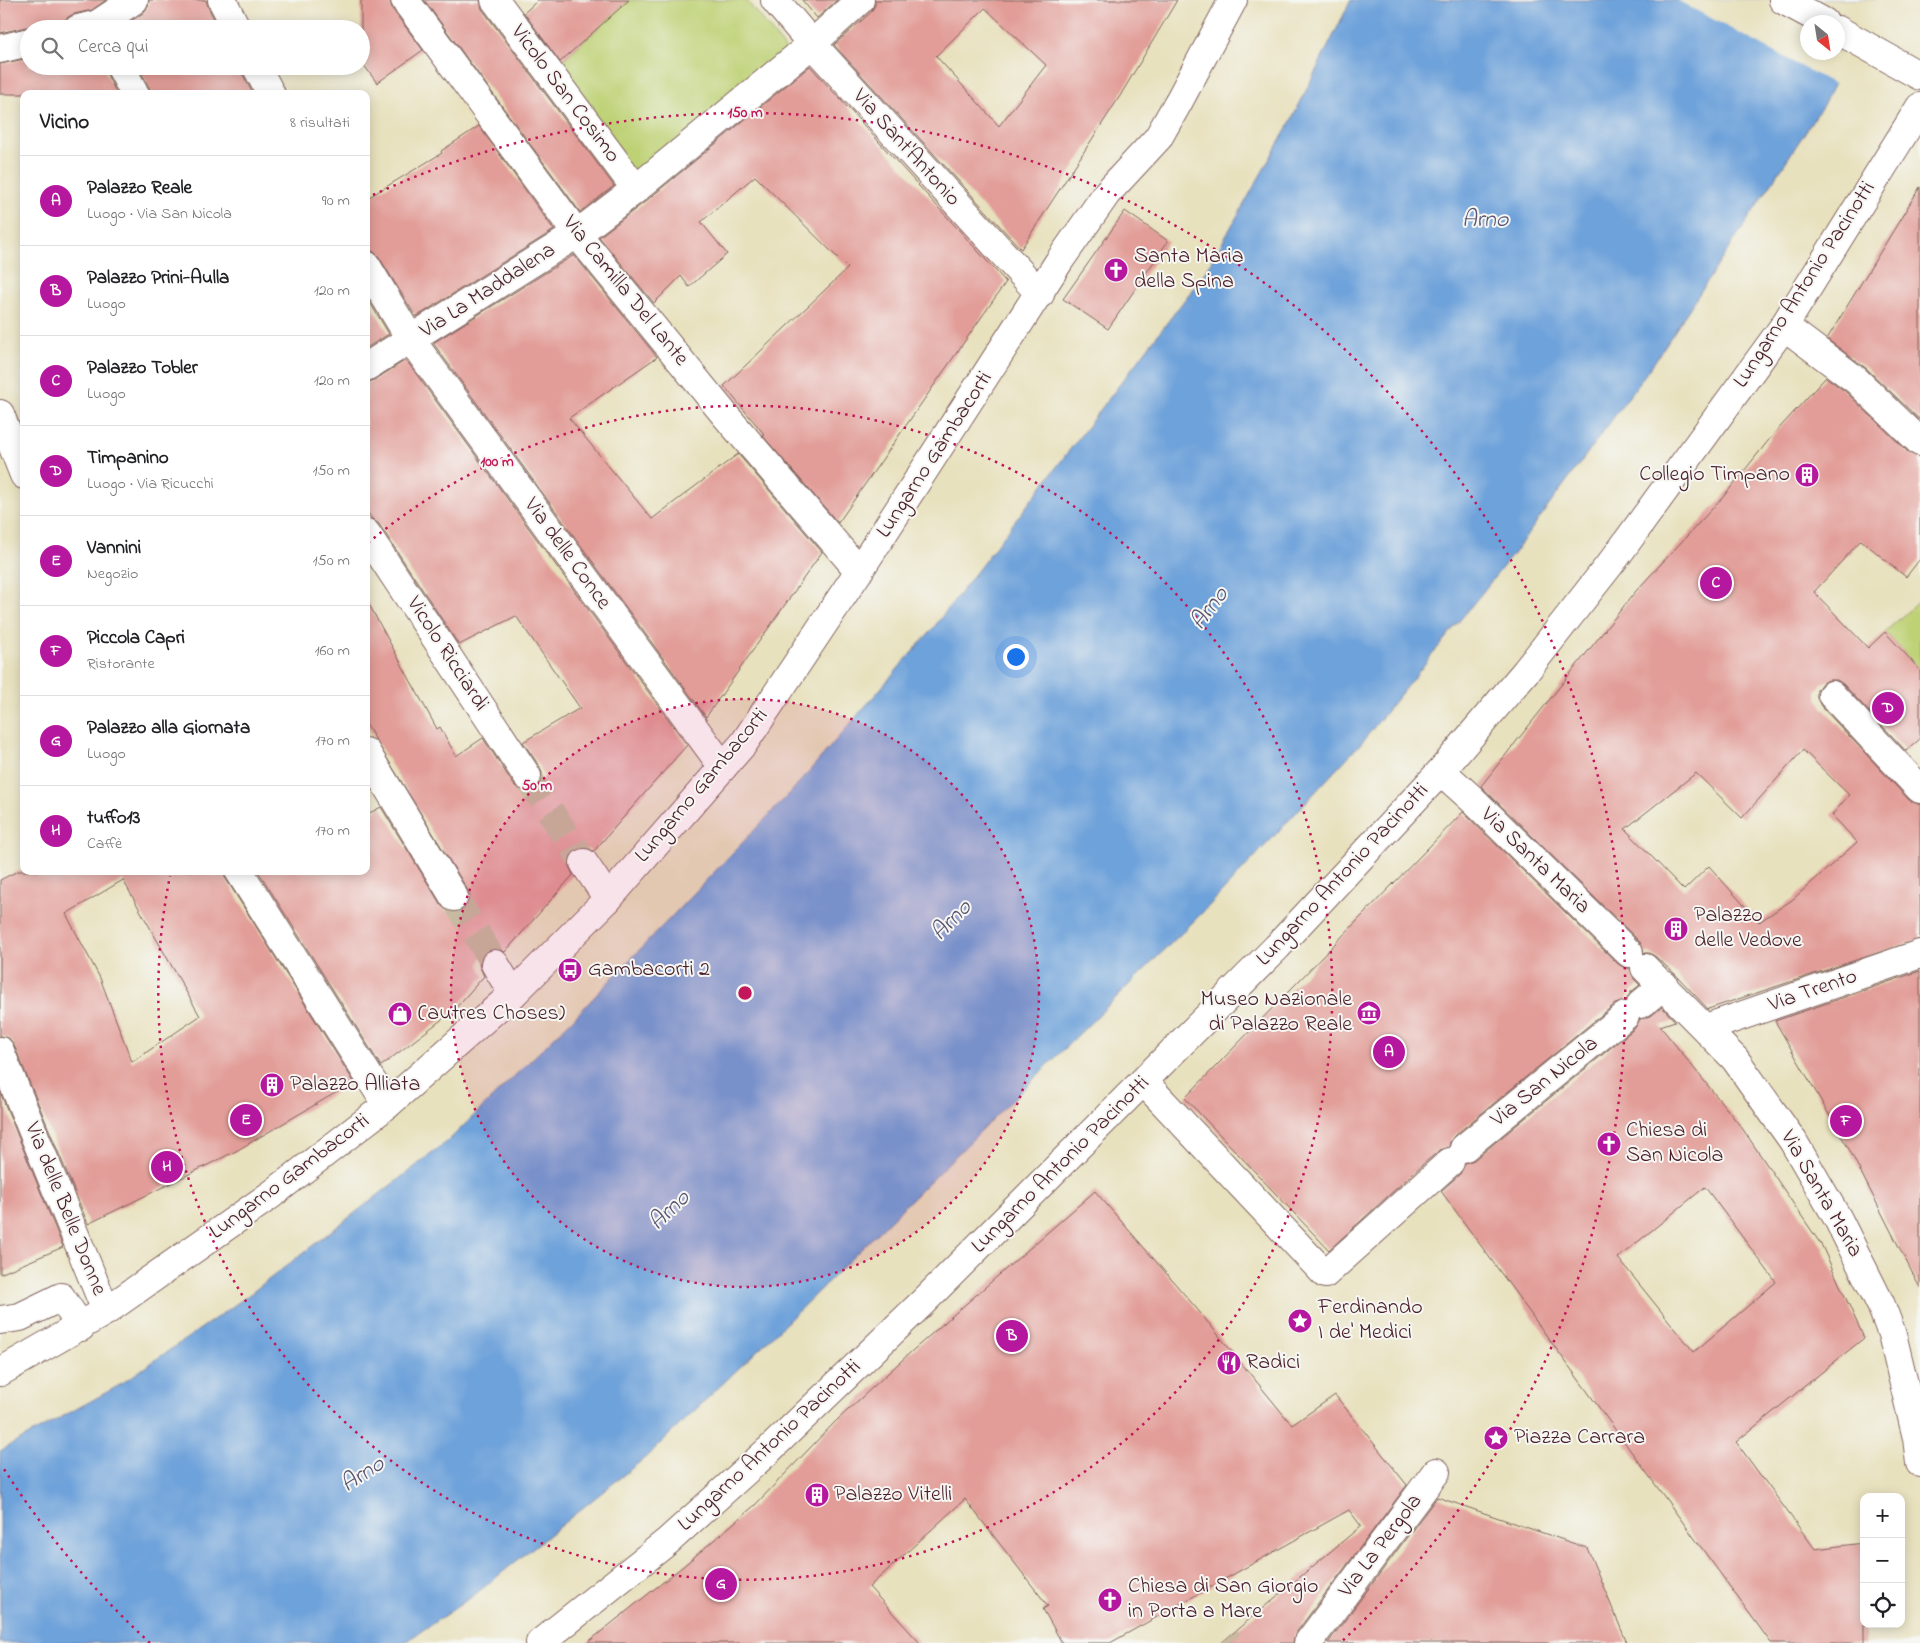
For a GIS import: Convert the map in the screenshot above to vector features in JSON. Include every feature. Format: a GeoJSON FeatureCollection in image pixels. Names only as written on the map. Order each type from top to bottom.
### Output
{"type":"FeatureCollection","features":[{"type":"Feature","properties":{"kind":"street"},"geometry":{"type":"LineString","coordinates":[[103,20],[134,0]]}},
{"type":"Feature","properties":{"kind":"street"},"geometry":{"type":"LineString","coordinates":[[222,0],[232,20]]}},
{"type":"Feature","properties":{"kind":"street","name":"Via Camilla Del Lante"},"geometry":{"type":"LineString","coordinates":[[405,0],[576,234],[725,415],[859,571]]}},
{"type":"Feature","properties":{"kind":"street","name":"Vicolo San Cosimo"},"geometry":{"type":"LineString","coordinates":[[495,0],[636,188]]}},
{"type":"Feature","properties":{"kind":"street","name":"Via Sant'Antonio"},"geometry":{"type":"LineString","coordinates":[[775,0],[812,44],[1040,294]]}},
{"type":"Feature","properties":{"kind":"street","name":"Via La Maddalena"},"geometry":{"type":"LineString","coordinates":[[370,365],[576,234],[636,188],[812,44],[860,0]]}},
{"type":"Feature","properties":{"kind":"street"},"geometry":{"type":"LineString","coordinates":[[1783,0],[1811,15]]}},
{"type":"Feature","properties":{"kind":"street","name":"Lungarno Gambacorti"},"geometry":{"type":"LineString","coordinates":[[0,1372],[82,1327],[272,1194],[387,1104],[513,994],[608,899],[744,743],[859,571],[1040,294],[1060,260],[1108,194],[1158,138],[1180,101],[1226,3]]}},
{"type":"Feature","properties":{"kind":"street"},"geometry":{"type":"LineString","coordinates":[[1845,34],[1909,70]]}},
{"type":"Feature","properties":{"kind":"street"},"geometry":{"type":"LineString","coordinates":[[0,50],[20,44]]}},
{"type":"Feature","properties":{"kind":"street"},"geometry":{"type":"LineString","coordinates":[[125,75],[133,90]]}},
{"type":"Feature","properties":{"kind":"street"},"geometry":{"type":"LineString","coordinates":[[261,75],[269,90]]}},
{"type":"Feature","properties":{"kind":"street","name":"Lungarno Antonio Pacinotti"},"geometry":{"type":"LineString","coordinates":[[540,1643],[668,1541],[769,1450],[930,1296],[1277,947],[1441,771],[1526,672],[1618,554],[1784,326],[1920,107]]}},
{"type":"Feature","properties":{"kind":"street","name":"Via delle Conce"},"geometry":{"type":"LineString","coordinates":[[370,272],[410,340],[723,767]]}},
{"type":"Feature","properties":{"kind":"street"},"geometry":{"type":"LineString","coordinates":[[1784,326],[1856,380],[1920,442]]}},
{"type":"Feature","properties":{"kind":"street"},"geometry":{"type":"LineString","coordinates":[[0,414],[20,465]]}},
{"type":"Feature","properties":{"kind":"street","name":"Vicolo Ricciardi"},"geometry":{"type":"LineString","coordinates":[[370,538],[527,776]]}},
{"type":"Feature","properties":{"kind":"street"},"geometry":{"type":"LineString","coordinates":[[1832,695],[1920,789]]}},
{"type":"Feature","properties":{"kind":"street"},"geometry":{"type":"LineString","coordinates":[[370,759],[454,897]]}},
{"type":"Feature","properties":{"kind":"street","name":"Via Santa Maria"},"geometry":{"type":"LineString","coordinates":[[1441,771],[1706,1028],[1735,1059],[1793,1141],[1838,1219],[1865,1271],[1892,1334],[1917,1438],[1920,1463]]}},
{"type":"Feature","properties":{"kind":"street"},"geometry":{"type":"LineString","coordinates":[[584,863],[608,899]]}},
{"type":"Feature","properties":{"kind":"street"},"geometry":{"type":"LineString","coordinates":[[242,875],[387,1104]]}},
{"type":"Feature","properties":{"kind":"street","name":"Via Trento"},"geometry":{"type":"LineString","coordinates":[[1706,1028],[1920,954]]}},
{"type":"Feature","properties":{"kind":"street"},"geometry":{"type":"LineString","coordinates":[[495,964],[513,994]]}},
{"type":"Feature","properties":{"kind":"street","name":"Via San Nicola"},"geometry":{"type":"LineString","coordinates":[[1144,1082],[1325,1274],[1457,1155],[1633,1010],[1646,969]]}},
{"type":"Feature","properties":{"kind":"street","name":"Via delle Belle Donne"},"geometry":{"type":"LineString","coordinates":[[0,1051],[106,1311]]}},
{"type":"Feature","properties":{"kind":"street"},"geometry":{"type":"LineString","coordinates":[[0,1320],[20,1317],[61,1297],[82,1327]]}},
{"type":"Feature","properties":{"kind":"street","name":"Via La Pergola"},"geometry":{"type":"LineString","coordinates":[[1308,1643],[1436,1472]]}},
{"type":"Feature","properties":{"kind":"green space"},"geometry":{"type":"Polygon","coordinates":[[[629,0],[746,0],[788,52],[637,179],[554,68],[629,0]]]}},
{"type":"Feature","properties":{"kind":"green space"},"geometry":{"type":"Polygon","coordinates":[[[1920,600],[1920,670],[1885,632],[1920,600]]]}},
{"type":"Feature","properties":{"kind":"water","name":"Arno"},"geometry":{"type":"Polygon","coordinates":[[[1351,0],[1878,0],[1823,105],[1655,361],[1514,553],[1362,742],[1207,908],[781,1328],[646,1457],[473,1596],[404,1643],[0,1643],[0,1451],[118,1386],[246,1297],[448,1141],[576,1016],[791,792],[934,627],[1205,273],[1291,121],[1351,0]]]}},
{"type":"Feature","properties":{"kind":"pier"},"geometry":{"type":"Polygon","coordinates":[[[1677,0],[1881,0],[1836,85],[1677,0]]]}},
{"type":"Feature","properties":{"kind":"building"},"geometry":{"type":"Polygon","coordinates":[[[0,0],[106,0],[92,10],[74,14],[66,20],[20,20],[20,28],[0,33],[0,0]]]}},
{"type":"Feature","properties":{"kind":"building"},"geometry":{"type":"Polygon","coordinates":[[[149,0],[206,0],[214,20],[132,20],[148,7],[149,0]]]}},
{"type":"Feature","properties":{"kind":"building"},"geometry":{"type":"Polygon","coordinates":[[[361,0],[390,0],[392,9],[423,50],[377,83],[370,73],[370,20],[361,20],[361,0]]]}},
{"type":"Feature","properties":{"kind":"building"},"geometry":{"type":"Polygon","coordinates":[[[424,0],[480,0],[482,9],[614,186],[580,212],[424,0]]]}},
{"type":"Feature","properties":{"kind":"building"},"geometry":{"type":"Polygon","coordinates":[[[538,0],[629,0],[560,62],[524,13],[538,0]]]}},
{"type":"Feature","properties":{"kind":"building"},"geometry":{"type":"Polygon","coordinates":[[[802,0],[837,0],[817,18],[802,0]]]}},
{"type":"Feature","properties":{"kind":"building"},"geometry":{"type":"Polygon","coordinates":[[[875,0],[1177,0],[1120,96],[1021,249],[834,45],[871,12],[875,5],[875,0]],[[985,8],[936,56],[999,126],[1046,65],[985,8]]]}},
{"type":"Feature","properties":{"kind":"building"},"geometry":{"type":"Polygon","coordinates":[[[20,60],[20,75],[107,75],[115,90],[20,90],[20,94],[0,94],[0,64],[20,60]]]}},
{"type":"Feature","properties":{"kind":"building"},"geometry":{"type":"Polygon","coordinates":[[[810,66],[1006,282],[838,523],[762,435],[764,434],[724,386],[848,268],[755,176],[701,222],[727,254],[689,287],[681,276],[654,303],[599,237],[646,201],[810,66]]]}},
{"type":"Feature","properties":{"kind":"building"},"geometry":{"type":"Polygon","coordinates":[[[143,75],[243,75],[251,90],[150,90],[143,75]]]}},
{"type":"Feature","properties":{"kind":"building"},"geometry":{"type":"Polygon","coordinates":[[[479,126],[554,230],[416,317],[379,257],[370,250],[370,197],[442,153],[441,151],[479,126]]]}},
{"type":"Feature","properties":{"kind":"building"},"geometry":{"type":"Polygon","coordinates":[[[1920,187],[1920,420],[1867,369],[1827,339],[1920,187]]]}},
{"type":"Feature","properties":{"kind":"building","name":"Santa Maria della Spina"},"geometry":{"type":"Polygon","coordinates":[[[1125,211],[1168,241],[1108,329],[1063,299],[1125,211]]]}},
{"type":"Feature","properties":{"kind":"building"},"geometry":{"type":"Polygon","coordinates":[[[574,255],[657,357],[569,418],[652,519],[738,454],[822,552],[706,717],[433,343],[574,255]]]}},
{"type":"Feature","properties":{"kind":"building"},"geometry":{"type":"Polygon","coordinates":[[[370,303],[389,334],[370,346],[370,303]]]}},
{"type":"Feature","properties":{"kind":"building"},"geometry":{"type":"Polygon","coordinates":[[[406,360],[687,745],[594,851],[583,848],[575,850],[570,856],[568,864],[573,875],[505,952],[494,948],[482,956],[479,965],[484,976],[453,1011],[381,1066],[261,875],[370,875],[370,813],[381,807],[441,905],[447,911],[455,913],[462,910],[468,904],[470,896],[467,889],[370,731],[370,606],[437,729],[440,727],[456,756],[483,738],[514,785],[520,790],[527,792],[535,789],[541,783],[543,776],[540,767],[523,742],[580,708],[516,616],[459,645],[379,524],[370,516],[370,382],[406,360]]]}},
{"type":"Feature","properties":{"kind":"building"},"geometry":{"type":"Polygon","coordinates":[[[1826,377],[1846,392],[1909,453],[1920,457],[1920,559],[1906,577],[1861,540],[1814,592],[1868,648],[1885,632],[1920,670],[1920,739],[1906,751],[1843,684],[1837,680],[1829,680],[1822,683],[1817,690],[1817,698],[1821,706],[1909,800],[1920,805],[1920,939],[1708,1009],[1656,957],[1650,953],[1644,953],[1640,942],[1481,786],[1635,592],[1724,496],[1772,436],[1826,377]],[[1803,750],[1742,818],[1696,773],[1625,829],[1684,890],[1709,866],[1759,922],[1792,900],[1857,842],[1832,815],[1849,795],[1803,750]]]}},
{"type":"Feature","properties":{"kind":"building"},"geometry":{"type":"Polygon","coordinates":[[[1463,812],[1618,964],[1625,968],[1630,968],[1634,979],[1640,985],[1631,992],[1626,1001],[1615,1004],[1454,1136],[1449,1147],[1440,1150],[1422,1165],[1329,1250],[1185,1098],[1463,812]]]}},
{"type":"Feature","properties":{"kind":"building"},"geometry":{"type":"Polygon","coordinates":[[[18,871],[20,871],[20,875],[224,875],[354,1082],[236,1151],[88,1224],[14,1045],[9,1038],[0,1036],[0,880],[18,871]],[[123,880],[66,914],[100,978],[132,1062],[200,1016],[123,880]]]}},
{"type":"Feature","properties":{"kind":"building"},"geometry":{"type":"Polygon","coordinates":[[[1920,971],[1920,1288],[1850,1151],[1775,1021],[1920,971]]]}},
{"type":"Feature","properties":{"kind":"building"},"geometry":{"type":"Polygon","coordinates":[[[1662,1007],[1675,1021],[1660,1026],[1742,1128],[1822,1246],[1864,1338],[1736,1442],[1815,1549],[1860,1543],[1860,1628],[1864,1628],[1864,1643],[1771,1643],[1441,1191],[1460,1174],[1465,1163],[1474,1160],[1635,1028],[1640,1019],[1651,1016],[1662,1007]],[[1705,1187],[1618,1258],[1694,1352],[1776,1282],[1705,1187]]]}},
{"type":"Feature","properties":{"kind":"building"},"geometry":{"type":"Polygon","coordinates":[[[0,1092],[63,1247],[0,1274],[0,1092]]]}},
{"type":"Feature","properties":{"kind":"building"},"geometry":{"type":"Polygon","coordinates":[[[1095,1191],[1197,1309],[1292,1425],[1335,1395],[1407,1485],[1295,1634],[1293,1643],[1221,1643],[1361,1526],[1349,1510],[1110,1643],[1062,1643],[1043,1609],[1048,1606],[965,1499],[869,1587],[920,1643],[587,1643],[687,1563],[755,1505],[835,1422],[912,1351],[1095,1191]]]}},
{"type":"Feature","properties":{"kind":"building"},"geometry":{"type":"Polygon","coordinates":[[[1437,1497],[1587,1548],[1627,1643],[1328,1643],[1437,1497]]]}},
{"type":"Feature","properties":{"kind":"tunnel"},"geometry":{"type":"LineString","coordinates":[[527,776],[584,863]]}},
{"type":"Feature","properties":{"kind":"tunnel"},"geometry":{"type":"LineString","coordinates":[[454,897],[495,964]]}},
{"type":"Feature","properties":{"kind":"tunnel"},"geometry":{"type":"LineString","coordinates":[[1226,1639],[1229,1643]]}},
{"type":"Feature","properties":{"kind":"place","name":"Santa Maria della Spina"},"geometry":{"type":"Point","coordinates":[1116,270]}},
{"type":"Feature","properties":{"kind":"place","name":"Collegio Timpano"},"geometry":{"type":"Point","coordinates":[1807,475]}},
{"type":"Feature","properties":{"kind":"place","name":"Palazzo Tobler"},"geometry":{"type":"Point","coordinates":[1716,583]}},
{"type":"Feature","properties":{"kind":"place","name":"Timpanino"},"geometry":{"type":"Point","coordinates":[1888,708]}},
{"type":"Feature","properties":{"kind":"place","name":"Palazzo delle Vedove"},"geometry":{"type":"Point","coordinates":[1676,929]}},
{"type":"Feature","properties":{"kind":"place","name":"Gambacorti 2"},"geometry":{"type":"Point","coordinates":[570,970]}},
{"type":"Feature","properties":{"kind":"place","name":"Museo Nazionale di Palazzo Reale"},"geometry":{"type":"Point","coordinates":[1369,1013]}},
{"type":"Feature","properties":{"kind":"place","name":"(autres Choses)"},"geometry":{"type":"Point","coordinates":[400,1014]}},
{"type":"Feature","properties":{"kind":"place","name":"Palazzo Reale"},"geometry":{"type":"Point","coordinates":[1389,1052]}},
{"type":"Feature","properties":{"kind":"place","name":"Palazzo Alliata"},"geometry":{"type":"Point","coordinates":[272,1085]}},
{"type":"Feature","properties":{"kind":"place","name":"Vannini"},"geometry":{"type":"Point","coordinates":[246,1120]}},
{"type":"Feature","properties":{"kind":"place","name":"Piccola Capri"},"geometry":{"type":"Point","coordinates":[1846,1121]}},
{"type":"Feature","properties":{"kind":"place","name":"Chiesa di San Nicola"},"geometry":{"type":"Point","coordinates":[1609,1144]}},
{"type":"Feature","properties":{"kind":"place","name":"tuffo13"},"geometry":{"type":"Point","coordinates":[167,1167]}},
{"type":"Feature","properties":{"kind":"place","name":"Ferdinando I de' Medici"},"geometry":{"type":"Point","coordinates":[1300,1321]}},
{"type":"Feature","properties":{"kind":"place","name":"Palazzo Prini-Aulla"},"geometry":{"type":"Point","coordinates":[1012,1336]}},
{"type":"Feature","properties":{"kind":"place","name":"Radici"},"geometry":{"type":"Point","coordinates":[1229,1363]}},
{"type":"Feature","properties":{"kind":"place","name":"Piazza Carrara"},"geometry":{"type":"Point","coordinates":[1496,1438]}},
{"type":"Feature","properties":{"kind":"place","name":"Palazzo Vitelli"},"geometry":{"type":"Point","coordinates":[817,1495]}},
{"type":"Feature","properties":{"kind":"place","name":"Palazzo alla Giornata"},"geometry":{"type":"Point","coordinates":[721,1584]}},
{"type":"Feature","properties":{"kind":"place","name":"Chiesa di San Giorgio in Porta a Mare"},"geometry":{"type":"Point","coordinates":[1110,1600]}}]}
